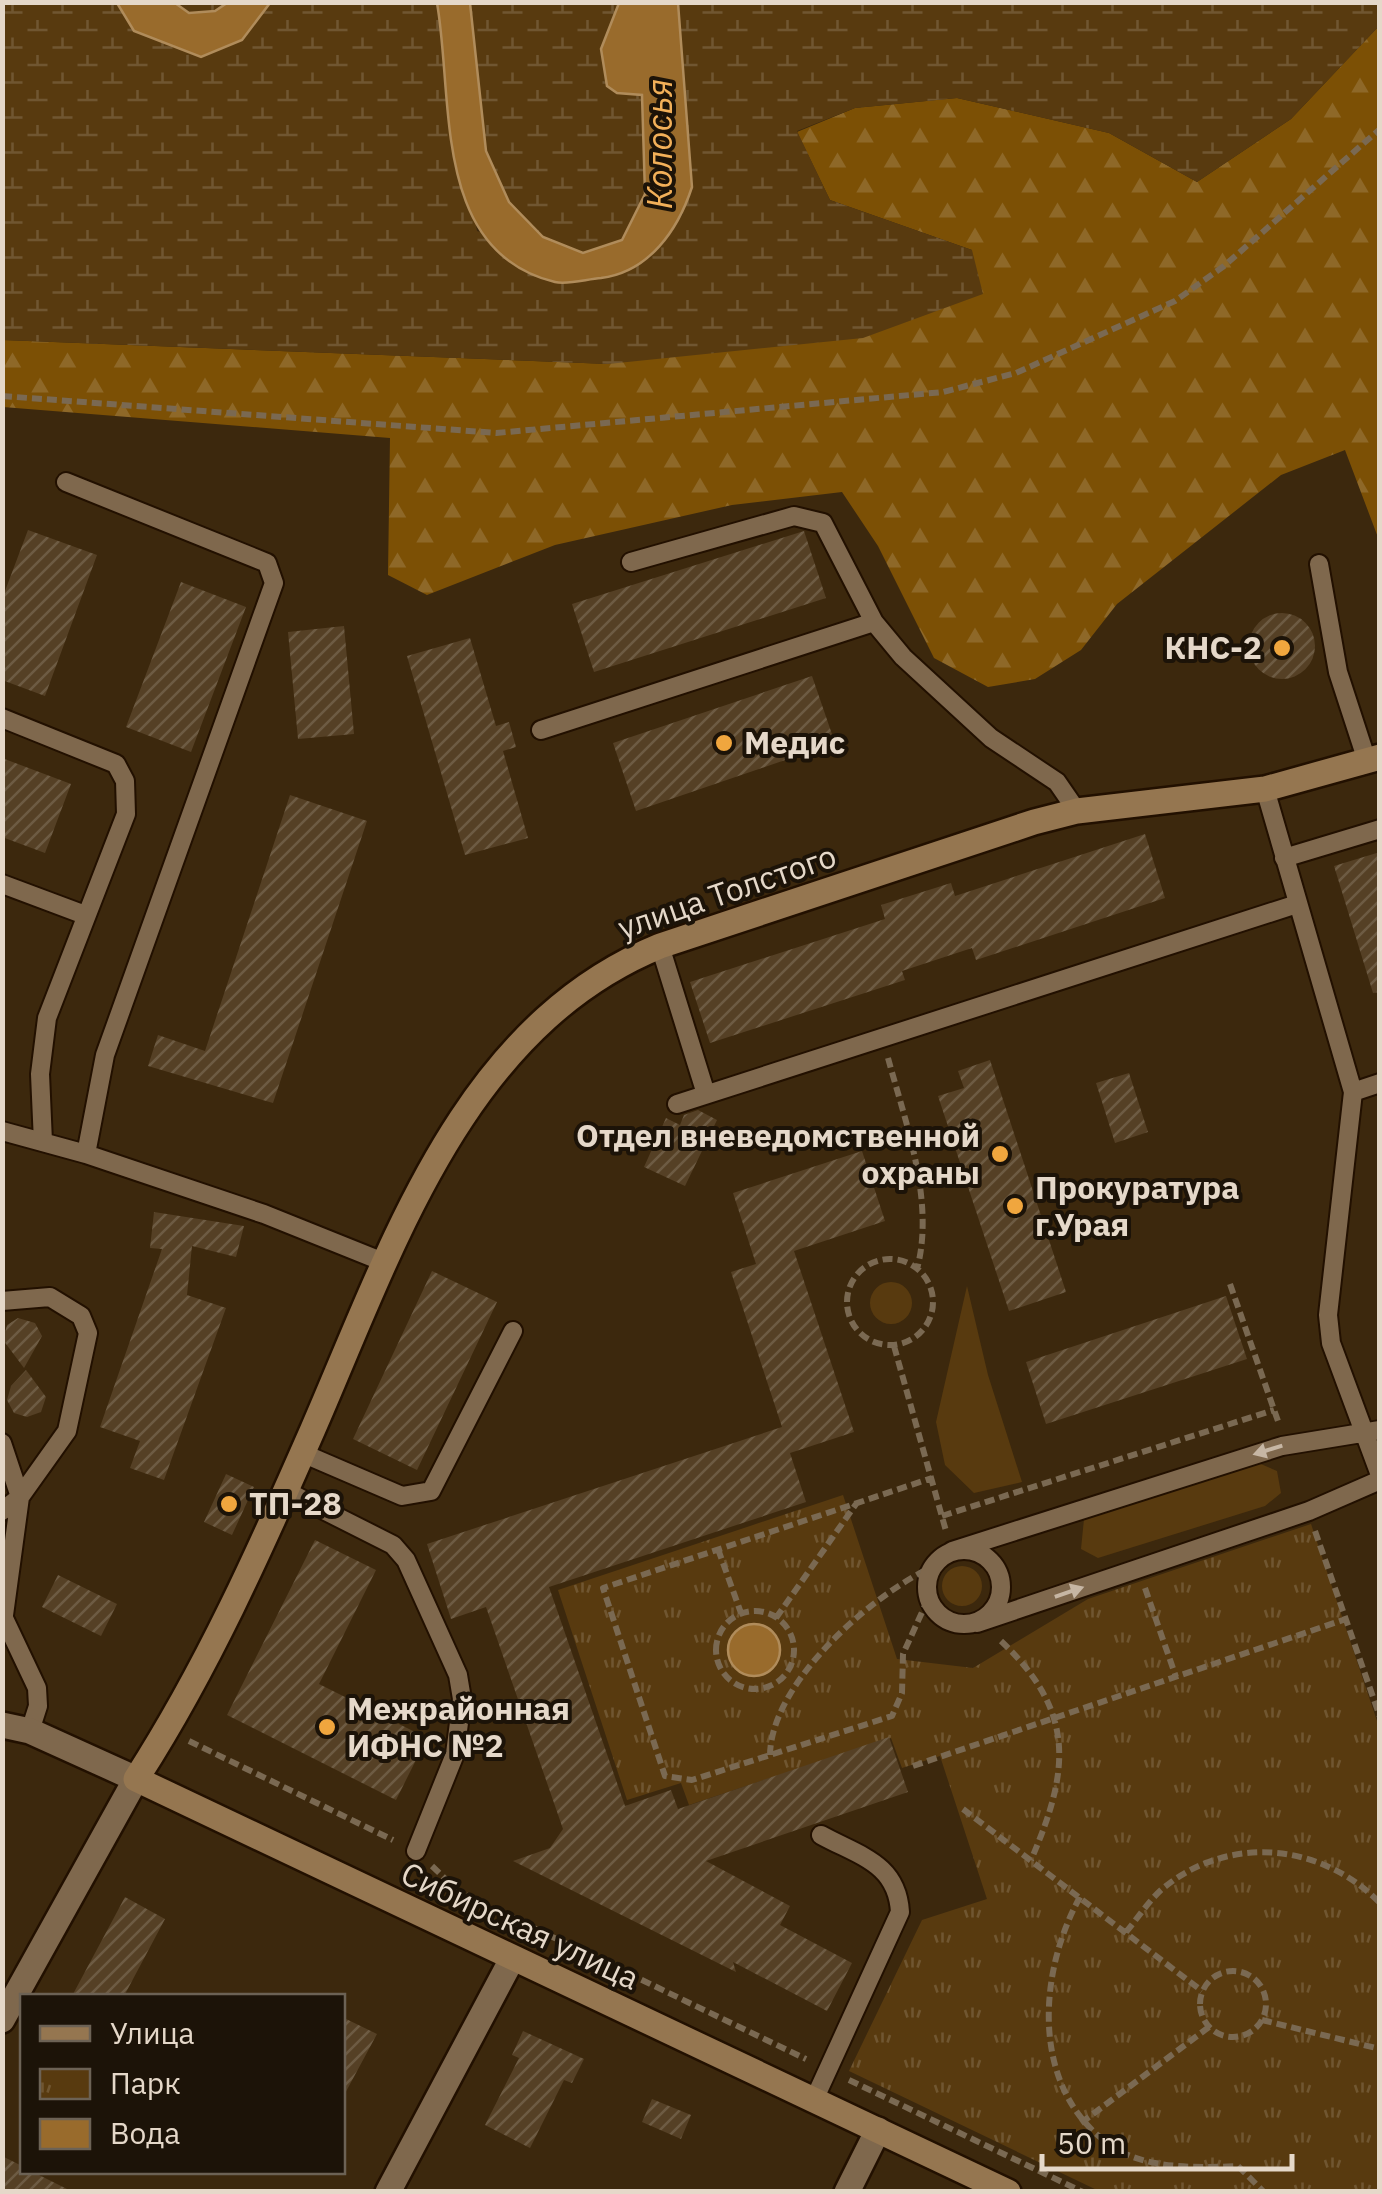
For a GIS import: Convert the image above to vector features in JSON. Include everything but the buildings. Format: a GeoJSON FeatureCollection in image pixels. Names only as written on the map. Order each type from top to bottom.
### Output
{"type":"FeatureCollection","features":[{"type":"Feature","properties":{"kind":"street","name":"улица Толстого"},"geometry":{"type":"LineString","coordinates":[[136,1779],[176,1718],[286,1491],[432,1160],[490,1079],[588,984],[624,961],[660,946],[1077,811],[1264,790],[1373,759]]}},
{"type":"Feature","properties":{"kind":"street","name":"Сибирская улица"},"geometry":{"type":"LineString","coordinates":[[2,1725],[30,1731],[136,1779],[1008,2192]]}},
{"type":"Feature","properties":{"kind":"street"},"geometry":{"type":"LineString","coordinates":[[2,2020],[136,1779]]}},
{"type":"Feature","properties":{"kind":"street"},"geometry":{"type":"LineString","coordinates":[[388,2192],[512,1959]]}},
{"type":"Feature","properties":{"kind":"street"},"geometry":{"type":"LineString","coordinates":[[847,2192],[878,2130]]}},
{"type":"Feature","properties":{"kind":"lane"},"geometry":{"type":"LineString","coordinates":[[66,482],[267,563],[274,583],[105,1055],[86,1154]]}},
{"type":"Feature","properties":{"kind":"lane"},"geometry":{"type":"LineString","coordinates":[[631,562],[794,516],[816,518],[823,523],[874,622],[903,656],[992,738],[1057,782],[1077,811]]}},
{"type":"Feature","properties":{"kind":"lane"},"geometry":{"type":"LineString","coordinates":[[1319,564],[1338,672],[1373,759]]}},
{"type":"Feature","properties":{"kind":"lane"},"geometry":{"type":"LineString","coordinates":[[541,730],[874,622]]}},
{"type":"Feature","properties":{"kind":"lane"},"geometry":{"type":"LineString","coordinates":[[2,718],[116,764],[125,781],[126,814],[47,1018],[40,1074],[43,1142]]}},
{"type":"Feature","properties":{"kind":"lane"},"geometry":{"type":"LineString","coordinates":[[1264,790],[1352,1092],[1328,1315],[1331,1343],[1371,1431],[1380,1478],[1308,1512],[976,1623],[948,1621],[928,1599],[926,1585],[934,1566],[952,1552],[1282,1446],[1371,1431]]}},
{"type":"Feature","properties":{"kind":"lane"},"geometry":{"type":"LineString","coordinates":[[1284,858],[1380,829]]}},
{"type":"Feature","properties":{"kind":"lane"},"geometry":{"type":"LineString","coordinates":[[2,884],[85,915]]}},
{"type":"Feature","properties":{"kind":"lane"},"geometry":{"type":"LineString","coordinates":[[677,1104],[1297,904]]}},
{"type":"Feature","properties":{"kind":"lane"},"geometry":{"type":"LineString","coordinates":[[660,946],[706,1094]]}},
{"type":"Feature","properties":{"kind":"lane"},"geometry":{"type":"LineString","coordinates":[[1352,1092],[1380,1083]]}},
{"type":"Feature","properties":{"kind":"lane"},"geometry":{"type":"LineString","coordinates":[[2,1131],[86,1154],[264,1214],[386,1263]]}},
{"type":"Feature","properties":{"kind":"lane"},"geometry":{"type":"LineString","coordinates":[[2,1300],[50,1297],[81,1316],[88,1334],[66,1431],[20,1497],[2,1511]]}},
{"type":"Feature","properties":{"kind":"lane"},"geometry":{"type":"LineString","coordinates":[[302,1453],[402,1496],[431,1491],[513,1331]]}},
{"type":"Feature","properties":{"kind":"lane"},"geometry":{"type":"LineString","coordinates":[[2,1443],[20,1497],[3,1614],[39,1697],[30,1731]]}},
{"type":"Feature","properties":{"kind":"lane"},"geometry":{"type":"LineString","coordinates":[[286,1491],[392,1546],[406,1560],[458,1675],[460,1736],[416,1851]]}},
{"type":"Feature","properties":{"kind":"lane"},"geometry":{"type":"LineString","coordinates":[[952,1552],[981,1553],[1000,1575],[998,1604],[976,1623]]}},
{"type":"Feature","properties":{"kind":"lane"},"geometry":{"type":"LineString","coordinates":[[814,2100],[900,1912],[898,1890],[889,1873],[822,1835]]}},
{"type":"Feature","properties":{"kind":"path"},"geometry":{"type":"LineString","coordinates":[[2,396],[496,432],[943,392],[1016,373],[1175,301],[1224,266],[1380,129]]}},
{"type":"Feature","properties":{"kind":"path"},"geometry":{"type":"LineString","coordinates":[[882,1038],[905,1119],[923,1208],[925,1242],[918,1269]]}},
{"type":"Feature","properties":{"kind":"path"},"geometry":{"type":"LineString","coordinates":[[879,1260],[906,1262],[918,1269],[932,1294],[933,1308],[920,1334],[894,1346],[878,1344],[854,1327],[848,1314],[850,1287],[856,1275],[879,1260]]}},
{"type":"Feature","properties":{"kind":"path"},"geometry":{"type":"LineString","coordinates":[[894,1346],[952,1552]]}},
{"type":"Feature","properties":{"kind":"path"},"geometry":{"type":"LineString","coordinates":[[942,1516],[1274,1410]]}},
{"type":"Feature","properties":{"kind":"path"},"geometry":{"type":"LineString","coordinates":[[928,1599],[903,1654],[902,1693],[892,1716],[692,1780],[664,1776],[603,1588],[932,1478]]}},
{"type":"Feature","properties":{"kind":"path"},"geometry":{"type":"LineString","coordinates":[[776,1618],[858,1502]]}},
{"type":"Feature","properties":{"kind":"path"},"geometry":{"type":"LineString","coordinates":[[718,1548],[741,1614]]}},
{"type":"Feature","properties":{"kind":"path"},"geometry":{"type":"LineString","coordinates":[[770,1755],[770,1728],[785,1698],[832,1644],[897,1583],[934,1566]]}},
{"type":"Feature","properties":{"kind":"path"},"geometry":{"type":"LineString","coordinates":[[1138,1568],[1176,1677]]}},
{"type":"Feature","properties":{"kind":"path"},"geometry":{"type":"LineString","coordinates":[[760,1611],[776,1618],[791,1634],[793,1660],[778,1682],[752,1689],[728,1678],[716,1656],[719,1633],[741,1614],[760,1611]]}},
{"type":"Feature","properties":{"kind":"path"},"geometry":{"type":"LineString","coordinates":[[913,1766],[1346,1619]]}},
{"type":"Feature","properties":{"kind":"path"},"geometry":{"type":"LineString","coordinates":[[976,1623],[988,1628],[1030,1671],[1058,1717],[1054,1805],[1031,1860]]}},
{"type":"Feature","properties":{"kind":"path"},"geometry":{"type":"LineString","coordinates":[[176,1718],[185,1739],[416,1851],[459,1892],[1082,2192]]}},
{"type":"Feature","properties":{"kind":"path"},"geometry":{"type":"LineString","coordinates":[[962,1809],[1202,1991]]}},
{"type":"Feature","properties":{"kind":"path"},"geometry":{"type":"LineString","coordinates":[[1126,1932],[1160,1891],[1202,1863],[1245,1852],[1294,1853],[1342,1871],[1380,1903]]}},
{"type":"Feature","properties":{"kind":"path"},"geometry":{"type":"LineString","coordinates":[[1080,1897],[1059,1934],[1046,2012],[1054,2064],[1081,2123],[1121,2152],[1184,2166],[1238,2166],[1264,2192]]}},
{"type":"Feature","properties":{"kind":"path"},"geometry":{"type":"LineString","coordinates":[[1246,1974],[1262,1988],[1266,1999],[1262,2020],[1255,2030],[1235,2038],[1209,2027],[1201,2014],[1202,1991],[1216,1976],[1246,1974]]}},
{"type":"Feature","properties":{"kind":"path"},"geometry":{"type":"LineString","coordinates":[[1262,2020],[1380,2049]]}},
{"type":"Feature","properties":{"kind":"path"},"geometry":{"type":"LineString","coordinates":[[1081,2123],[1209,2027]]}},
{"type":"Feature","properties":{"kind":"green space"},"geometry":{"type":"Polygon","coordinates":[[[1379,2],[1380,25],[1291,119],[1197,182],[1109,133],[957,98],[855,108],[797,131],[830,200],[972,250],[983,294],[863,338],[608,364],[3,340],[2,3],[117,3],[134,31],[242,40],[270,3],[437,3],[477,231],[615,276],[650,258],[683,214],[678,3],[1379,2]]]}},
{"type":"Feature","properties":{"kind":"green space"},"geometry":{"type":"Polygon","coordinates":[[[175,3],[227,3],[215,11],[189,13],[175,3]]]}},
{"type":"Feature","properties":{"kind":"green space"},"geometry":{"type":"Polygon","coordinates":[[[470,3],[619,3],[601,50],[607,86],[617,93],[642,94],[645,194],[622,240],[583,253],[543,237],[509,202],[486,151],[470,3]]]}},
{"type":"Feature","properties":{"kind":"green space"},"geometry":{"type":"Polygon","coordinates":[[[1379,26],[1379,540],[1345,450],[1281,475],[1117,604],[1081,650],[1035,679],[988,687],[934,658],[878,546],[842,492],[732,505],[555,545],[427,595],[388,575],[390,438],[3,407],[2,340],[608,364],[972,250],[830,200],[797,132],[855,108],[957,98],[1109,133],[1197,182],[1291,119],[1379,26]]]}},
{"type":"Feature","properties":{"kind":"green space"},"geometry":{"type":"Polygon","coordinates":[[[891,1282],[906,1288],[912,1303],[906,1318],[891,1324],[876,1318],[870,1303],[876,1288],[891,1282]]]}},
{"type":"Feature","properties":{"kind":"green space"},"geometry":{"type":"Polygon","coordinates":[[[967,1286],[988,1375],[1022,1482],[974,1493],[945,1465],[936,1422],[967,1286]]]}},
{"type":"Feature","properties":{"kind":"green space"},"geometry":{"type":"Polygon","coordinates":[[[1256,1462],[1277,1471],[1281,1493],[1265,1506],[1098,1558],[1081,1549],[1084,1519],[1256,1462]]]}},
{"type":"Feature","properties":{"kind":"green space"},"geometry":{"type":"Polygon","coordinates":[[[843,1495],[897,1659],[973,1668],[1088,1599],[1311,1524],[1379,1727],[1379,2191],[1099,2191],[849,2071],[922,1920],[987,1899],[940,1756],[902,1768],[891,1738],[689,1805],[681,1783],[627,1800],[558,1590],[843,1495]]]}},
{"type":"Feature","properties":{"kind":"green space"},"geometry":{"type":"Polygon","coordinates":[[[962,1566],[976,1572],[982,1586],[976,1600],[962,1606],[948,1600],[942,1586],[948,1572],[962,1566]]]}},
{"type":"Feature","properties":{"kind":"water"},"geometry":{"type":"Polygon","coordinates":[[[117,3],[175,3],[189,13],[215,11],[227,3],[270,3],[242,40],[201,57],[134,31],[117,3]]]}},
{"type":"Feature","properties":{"kind":"water","name":"Колосья"},"geometry":{"type":"Polygon","coordinates":[[[437,3],[470,3],[486,151],[509,202],[543,237],[583,253],[622,240],[645,194],[642,95],[617,93],[607,86],[601,49],[619,3],[678,3],[692,187],[679,219],[647,258],[618,274],[560,283],[515,265],[487,239],[468,206],[456,167],[437,3]]]}},
{"type":"Feature","properties":{"kind":"water"},"geometry":{"type":"Polygon","coordinates":[[[754,1624],[772,1632],[780,1650],[772,1668],[754,1676],[736,1668],[728,1650],[736,1632],[754,1624]]]}},
{"type":"Feature","properties":{"kind":"place","name":"КНС-2"},"geometry":{"type":"Point","coordinates":[1282,648]}},
{"type":"Feature","properties":{"kind":"place","name":"Медис"},"geometry":{"type":"Point","coordinates":[724,743]}},
{"type":"Feature","properties":{"kind":"place","name":"Отдел вневедомственной охраны"},"geometry":{"type":"Point","coordinates":[1000,1154]}},
{"type":"Feature","properties":{"kind":"place","name":"Прокуратура г.Урая"},"geometry":{"type":"Point","coordinates":[1015,1206]}},
{"type":"Feature","properties":{"kind":"place","name":"ТП-28"},"geometry":{"type":"Point","coordinates":[229,1504]}},
{"type":"Feature","properties":{"kind":"place","name":"Межрайонная ИФНС №2"},"geometry":{"type":"Point","coordinates":[327,1727]}}]}
